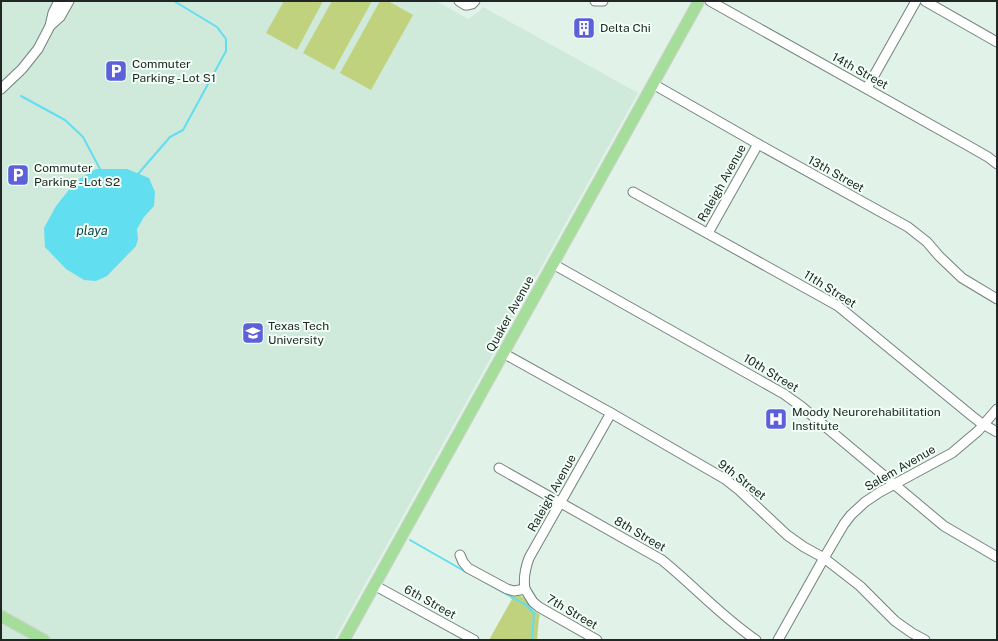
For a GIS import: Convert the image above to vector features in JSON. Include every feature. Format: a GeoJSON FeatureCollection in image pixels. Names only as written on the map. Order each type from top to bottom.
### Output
{"type":"FeatureCollection","features":[{"type":"Feature","properties":{"kind":"main road","name":"Quaker Avenue"},"geometry":{"type":"LineString","coordinates":[[344,640],[699,1]]}},
{"type":"Feature","properties":{"kind":"main road"},"geometry":{"type":"LineString","coordinates":[[1,616],[44,640]]}},
{"type":"Feature","properties":{"kind":"street"},"geometry":{"type":"LineString","coordinates":[[1,89],[22,69],[38,49],[50,26],[53,14],[59,1]]}},
{"type":"Feature","properties":{"kind":"street"},"geometry":{"type":"LineString","coordinates":[[50,26],[60,17],[69,1]]}},
{"type":"Feature","properties":{"kind":"street"},"geometry":{"type":"LineString","coordinates":[[459,1],[465,5],[473,3]]}},
{"type":"Feature","properties":{"kind":"street"},"geometry":{"type":"LineString","coordinates":[[595,1],[603,1]]}},
{"type":"Feature","properties":{"kind":"street","name":"14th Street"},"geometry":{"type":"LineString","coordinates":[[710,1],[867,88],[988,157],[997,164]]}},
{"type":"Feature","properties":{"kind":"street"},"geometry":{"type":"LineString","coordinates":[[867,88],[916,1]]}},
{"type":"Feature","properties":{"kind":"street"},"geometry":{"type":"LineString","coordinates":[[925,1],[997,42]]}},
{"type":"Feature","properties":{"kind":"street","name":"13th Street"},"geometry":{"type":"LineString","coordinates":[[653,84],[908,227],[927,242],[962,278],[997,299]]}},
{"type":"Feature","properties":{"kind":"street","name":"Raleigh Avenue"},"geometry":{"type":"LineString","coordinates":[[708,233],[758,144]]}},
{"type":"Feature","properties":{"kind":"street","name":"11th Street"},"geometry":{"type":"LineString","coordinates":[[633,192],[838,306],[972,416],[997,432]]}},
{"type":"Feature","properties":{"kind":"street","name":"10th Street"},"geometry":{"type":"LineString","coordinates":[[553,264],[784,394],[944,526],[997,557]]}},
{"type":"Feature","properties":{"kind":"street","name":"9th Street"},"geometry":{"type":"LineString","coordinates":[[503,354],[611,413],[725,479],[739,490],[787,535],[804,547],[824,558],[860,586],[895,621],[925,640]]}},
{"type":"Feature","properties":{"kind":"street","name":"Salem Avenue"},"geometry":{"type":"LineString","coordinates":[[778,640],[824,558],[851,515],[865,502],[952,453],[968,440],[997,409]]}},
{"type":"Feature","properties":{"kind":"street","name":"Raleigh Avenue"},"geometry":{"type":"LineString","coordinates":[[524,589],[525,572],[529,558],[611,413]]}},
{"type":"Feature","properties":{"kind":"street","name":"8th Street"},"geometry":{"type":"LineString","coordinates":[[499,468],[662,560],[730,621],[756,640]]}},
{"type":"Feature","properties":{"kind":"street"},"geometry":{"type":"LineString","coordinates":[[460,556],[468,568],[507,589],[514,591],[524,589]]}},
{"type":"Feature","properties":{"kind":"street","name":"6th Street"},"geometry":{"type":"LineString","coordinates":[[374,585],[474,640]]}},
{"type":"Feature","properties":{"kind":"street","name":"7th Street"},"geometry":{"type":"LineString","coordinates":[[524,589],[533,602],[539,607],[597,640]]}},
{"type":"Feature","properties":{"kind":"shaded area","name":"Texas Tech University"},"geometry":{"type":"Polygon","coordinates":[[[1,1],[436,1],[468,19],[480,11],[483,7],[638,93],[334,640],[1,640],[1,1]]]}},
{"type":"Feature","properties":{"kind":"green space"},"geometry":{"type":"Polygon","coordinates":[[[284,1],[323,1],[297,50],[266,33],[284,1]]]}},
{"type":"Feature","properties":{"kind":"green space"},"geometry":{"type":"Polygon","coordinates":[[[332,1],[372,1],[334,70],[303,53],[332,1]]]}},
{"type":"Feature","properties":{"kind":"green space"},"geometry":{"type":"Polygon","coordinates":[[[380,1],[388,1],[413,15],[371,90],[340,73],[380,1]]]}},
{"type":"Feature","properties":{"kind":"green space"},"geometry":{"type":"Polygon","coordinates":[[[517,596],[523,597],[533,610],[540,615],[537,640],[489,640],[512,599],[510,598],[517,596]]]}},
{"type":"Feature","properties":{"kind":"water","name":"playa"},"geometry":{"type":"Polygon","coordinates":[[[96,169],[127,169],[149,178],[155,192],[154,206],[144,217],[137,229],[138,239],[136,246],[107,276],[96,281],[84,280],[66,269],[45,247],[44,228],[56,206],[76,181],[96,169]]]}},
{"type":"Feature","properties":{"kind":"waterway"},"geometry":{"type":"LineString","coordinates":[[138,174],[170,137],[183,130],[226,51],[226,39],[217,27],[174,1]]}},
{"type":"Feature","properties":{"kind":"waterway"},"geometry":{"type":"LineString","coordinates":[[21,96],[65,120],[83,137],[100,169]]}},
{"type":"Feature","properties":{"kind":"waterway"},"geometry":{"type":"LineString","coordinates":[[410,540],[466,572]]}},
{"type":"Feature","properties":{"kind":"waterway"},"geometry":{"type":"LineString","coordinates":[[481,580],[526,605],[534,613],[532,640]]}},
{"type":"Feature","properties":{"kind":"place","name":"Delta Chi"},"geometry":{"type":"Point","coordinates":[584,28]}},
{"type":"Feature","properties":{"kind":"place","name":"Commuter Parking - Lot S1"},"geometry":{"type":"Point","coordinates":[116,71]}},
{"type":"Feature","properties":{"kind":"place","name":"Commuter Parking - Lot S2"},"geometry":{"type":"Point","coordinates":[18,175]}},
{"type":"Feature","properties":{"kind":"place","name":"Texas Tech University"},"geometry":{"type":"Point","coordinates":[253,333]}},
{"type":"Feature","properties":{"kind":"place","name":"Moody Neurorehabilitation Institute"},"geometry":{"type":"Point","coordinates":[776,419]}}]}
